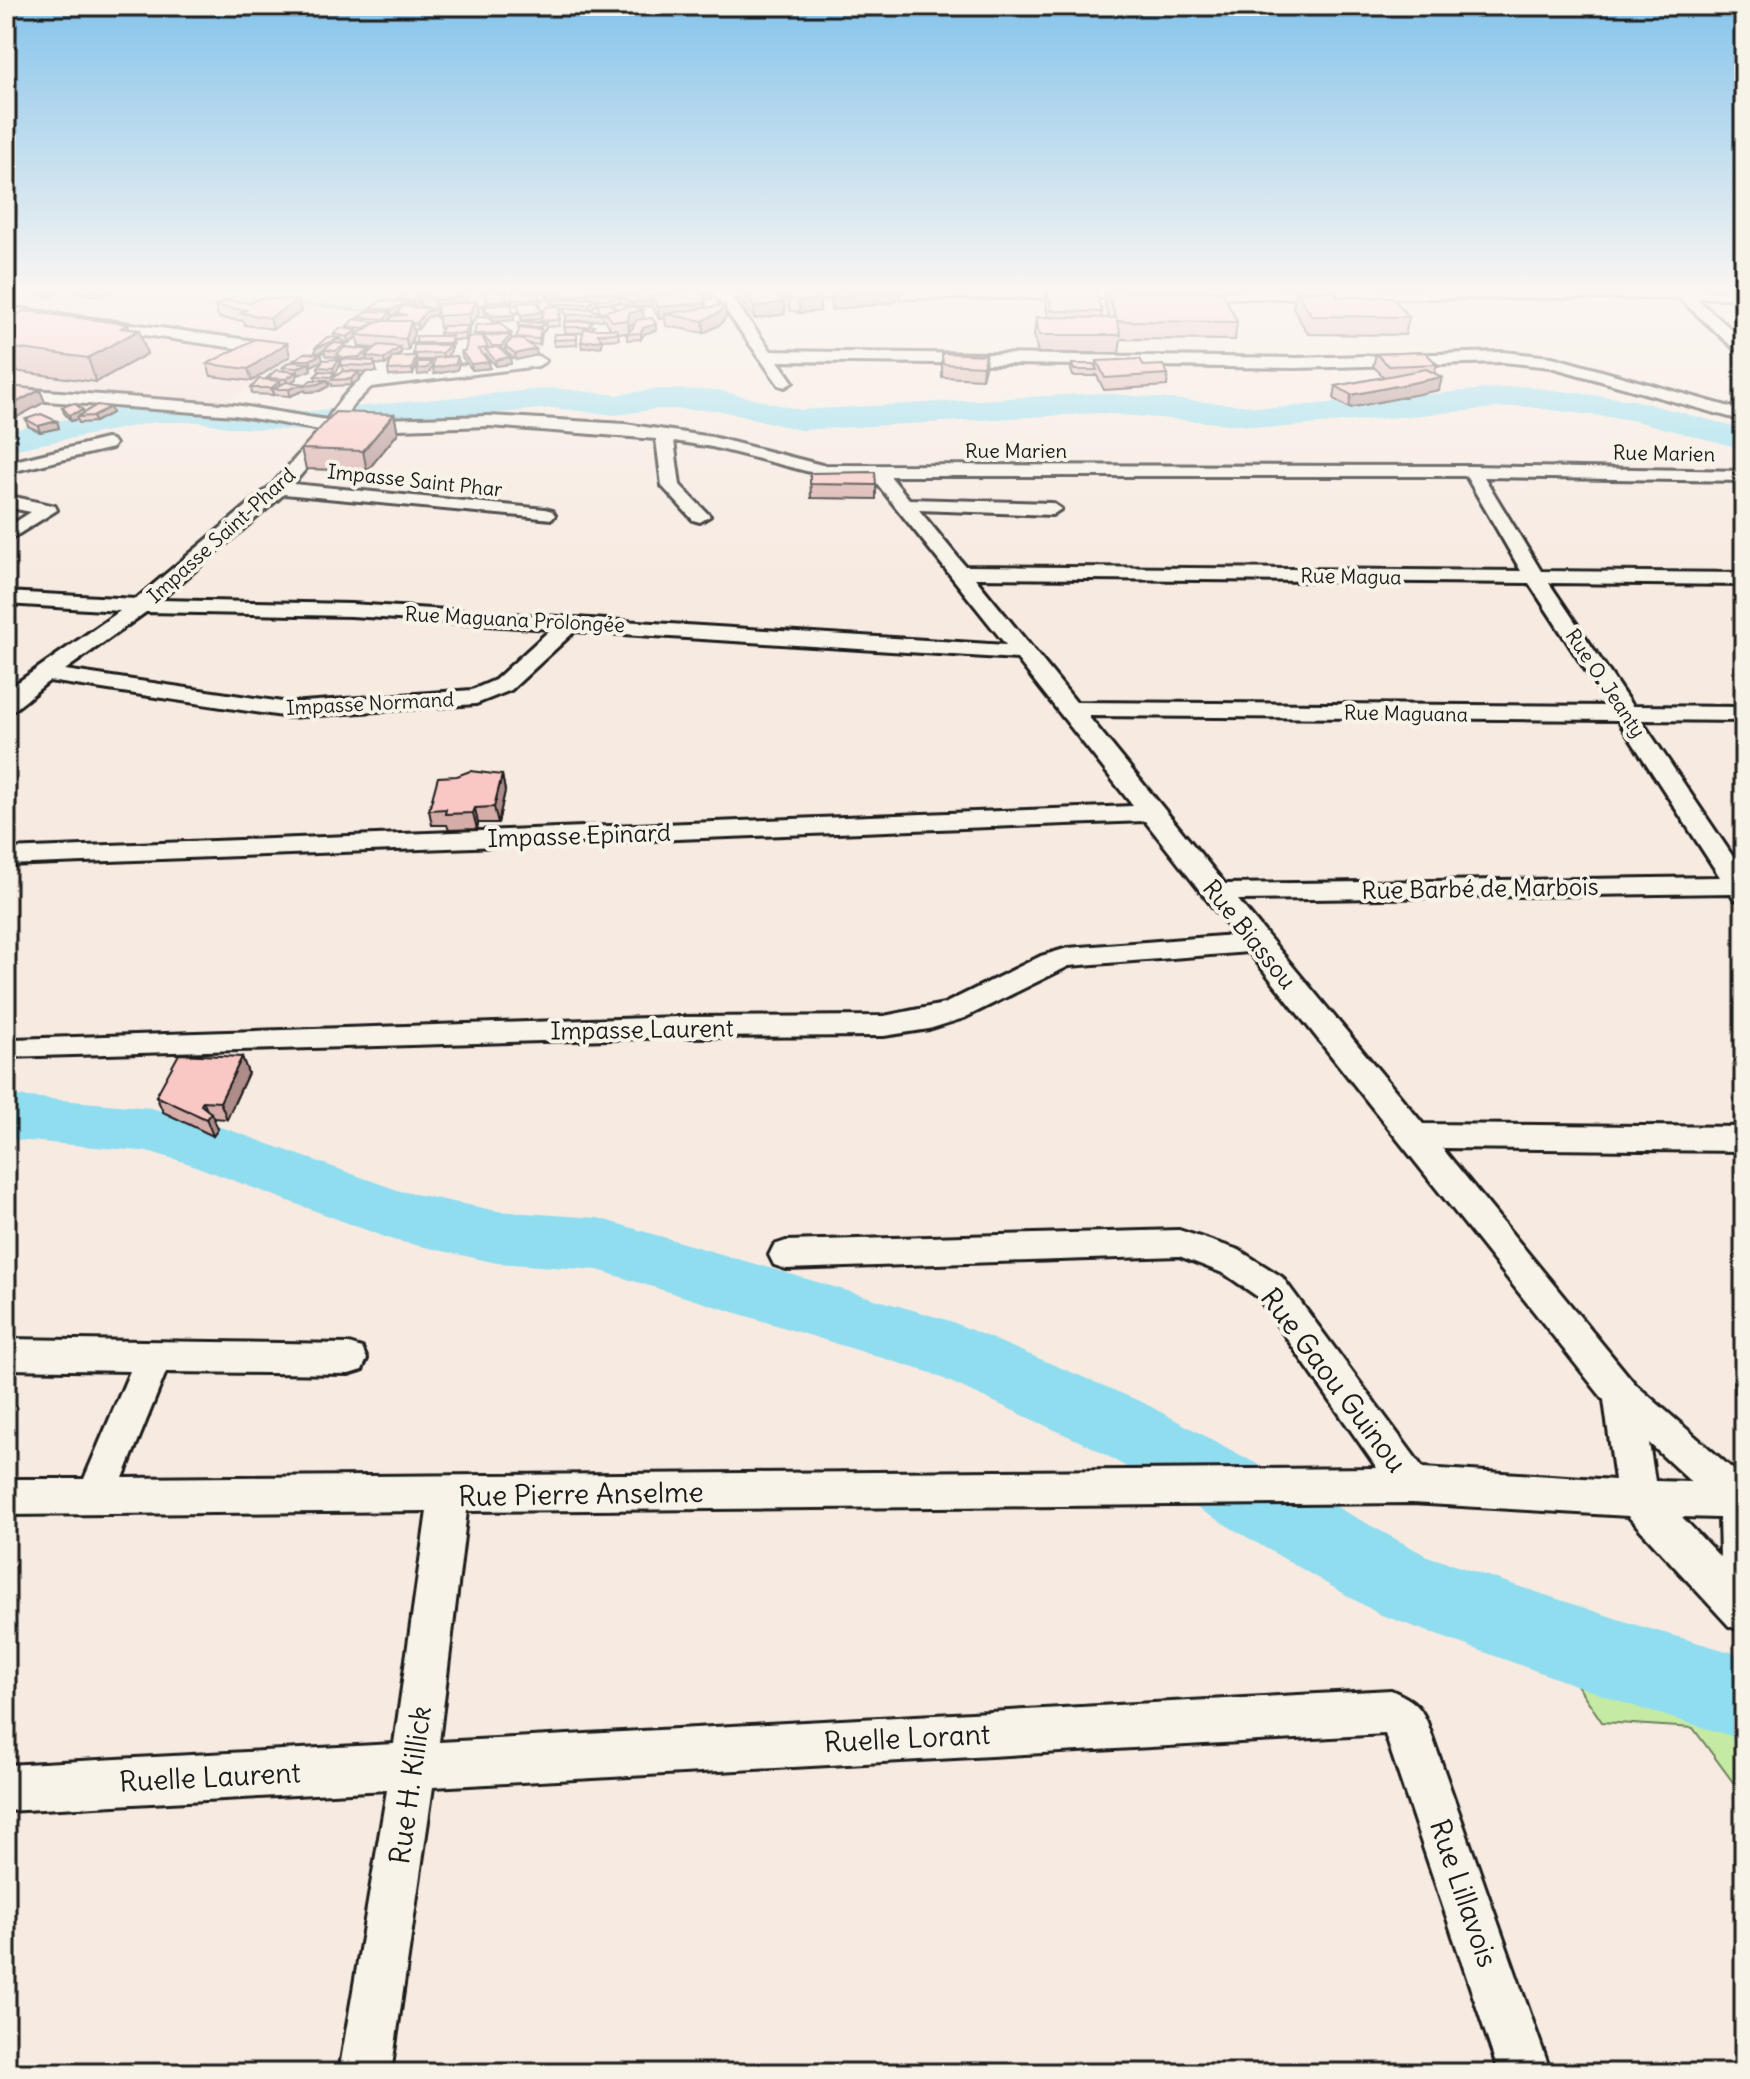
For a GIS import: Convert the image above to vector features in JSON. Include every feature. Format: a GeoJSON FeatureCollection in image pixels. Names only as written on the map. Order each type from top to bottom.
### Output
{"type":"FeatureCollection","features":[{"type":"Feature","properties":{"kind":"street","name":"Rue Marien"},"geometry":{"type":"LineString","coordinates":[[48,388],[333,426],[489,421],[625,429],[712,442],[822,470],[1472,471],[1744,476]]}},
{"type":"Feature","properties":{"kind":"street","name":"Impasse Saint-Phard"},"geometry":{"type":"LineString","coordinates":[[6,707],[19,692],[141,606],[280,488],[333,426],[344,405],[360,388]]}},
{"type":"Feature","properties":{"kind":"street"},"geometry":{"type":"LineString","coordinates":[[1645,388],[1744,416]]}},
{"type":"Feature","properties":{"kind":"street"},"geometry":{"type":"LineString","coordinates":[[664,435],[671,486],[700,516]]}},
{"type":"Feature","properties":{"kind":"street"},"geometry":{"type":"LineString","coordinates":[[6,468],[30,465],[106,444]]}},
{"type":"Feature","properties":{"kind":"street","name":"Rue O. Jeanty"},"geometry":{"type":"LineString","coordinates":[[1472,471],[1536,579],[1742,888]]}},
{"type":"Feature","properties":{"kind":"street","name":"Rue Biassou"},"geometry":{"type":"LineString","coordinates":[[878,472],[1622,1395],[1741,1500]]}},
{"type":"Feature","properties":{"kind":"street","name":"Impasse Saint Phar"},"geometry":{"type":"LineString","coordinates":[[280,488],[545,515]]}},
{"type":"Feature","properties":{"kind":"street"},"geometry":{"type":"LineString","coordinates":[[6,501],[48,510],[6,536]]}},
{"type":"Feature","properties":{"kind":"street"},"geometry":{"type":"LineString","coordinates":[[904,504],[1052,509]]}},
{"type":"Feature","properties":{"kind":"street","name":"Rue Magua"},"geometry":{"type":"LineString","coordinates":[[958,572],[1744,579]]}},
{"type":"Feature","properties":{"kind":"street","name":"Rue Maguana Prolongée"},"geometry":{"type":"LineString","coordinates":[[6,598],[141,606],[351,610],[1024,653]]}},
{"type":"Feature","properties":{"kind":"street","name":"Impasse Normand"},"geometry":{"type":"LineString","coordinates":[[6,684],[40,679],[289,710],[476,697],[503,685],[572,622]]}},
{"type":"Feature","properties":{"kind":"street","name":"Rue Maguana"},"geometry":{"type":"LineString","coordinates":[[1069,709],[1744,714]]}},
{"type":"Feature","properties":{"kind":"street","name":"Impasse Epinard"},"geometry":{"type":"LineString","coordinates":[[6,857],[1152,813]]}},
{"type":"Feature","properties":{"kind":"street","name":"Rue Barbé de Marbois"},"geometry":{"type":"LineString","coordinates":[[1216,892],[1742,888]]}},
{"type":"Feature","properties":{"kind":"street","name":"Impasse Laurent"},"geometry":{"type":"LineString","coordinates":[[13,1049],[661,1028],[884,1026],[929,1019],[954,1011],[1051,962],[1068,957],[1257,942]]}},
{"type":"Feature","properties":{"kind":"street"},"geometry":{"type":"LineString","coordinates":[[1413,1136],[1744,1140]]}},
{"type":"Feature","properties":{"kind":"street","name":"Rue Gaou Guinou"},"geometry":{"type":"LineString","coordinates":[[786,1255],[1179,1243],[1241,1265],[1270,1287],[1412,1485],[1638,1499],[1741,1500]]}},
{"type":"Feature","properties":{"kind":"street"},"geometry":{"type":"LineString","coordinates":[[6,1354],[349,1359]]}},
{"type":"Feature","properties":{"kind":"street"},"geometry":{"type":"LineString","coordinates":[[96,1497],[154,1357]]}},
{"type":"Feature","properties":{"kind":"street"},"geometry":{"type":"LineString","coordinates":[[1622,1395],[1638,1499],[1744,1612]]}},
{"type":"Feature","properties":{"kind":"street","name":"Rue Pierre Anselme"},"geometry":{"type":"LineString","coordinates":[[6,1497],[1412,1485]]}},
{"type":"Feature","properties":{"kind":"street","name":"Rue H. Killick"},"geometry":{"type":"LineString","coordinates":[[365,2073],[414,1765],[449,1495]]}},
{"type":"Feature","properties":{"kind":"street"},"geometry":{"type":"LineString","coordinates":[[1741,1500],[1738,1537],[1744,1586]]}},
{"type":"Feature","properties":{"kind":"street","name":"Ruelle Lorant"},"geometry":{"type":"LineString","coordinates":[[414,1765],[1391,1712],[1399,1715]]}},
{"type":"Feature","properties":{"kind":"street","name":"Rue Lillavois"},"geometry":{"type":"LineString","coordinates":[[1399,1715],[1405,1722],[1525,2073]]}},
{"type":"Feature","properties":{"kind":"street","name":"Ruelle Laurent"},"geometry":{"type":"LineString","coordinates":[[6,1788],[414,1765]]}},
{"type":"Feature","properties":{"kind":"shaded area"},"geometry":{"type":"Polygon","coordinates":[[[6,388],[247,388],[227,401],[6,388]]]}},
{"type":"Feature","properties":{"kind":"green space"},"geometry":{"type":"Polygon","coordinates":[[[1565,1667],[1744,1675],[1744,1797],[1693,1728],[1602,1722],[1565,1667]]]}},
{"type":"Feature","properties":{"kind":"building"},"geometry":{"type":"Polygon","coordinates":[[[26,388],[40,390],[6,408],[6,389],[26,388]]]}},
{"type":"Feature","properties":{"kind":"building"},"geometry":{"type":"Polygon","coordinates":[[[1339,388],[1386,388],[1351,395],[1339,388]]]}},
{"type":"Feature","properties":{"kind":"building"},"geometry":{"type":"Polygon","coordinates":[[[74,403],[83,410],[69,415],[62,407],[74,403]]]}},
{"type":"Feature","properties":{"kind":"building"},"geometry":{"type":"Polygon","coordinates":[[[97,405],[110,407],[93,416],[77,417],[97,405]]]}},
{"type":"Feature","properties":{"kind":"building"},"geometry":{"type":"Polygon","coordinates":[[[335,412],[394,414],[363,451],[301,449],[335,412]]]}},
{"type":"Feature","properties":{"kind":"building"},"geometry":{"type":"Polygon","coordinates":[[[41,414],[57,421],[38,426],[26,419],[41,414]]]}},
{"type":"Feature","properties":{"kind":"building"},"geometry":{"type":"Polygon","coordinates":[[[875,472],[876,485],[810,484],[810,473],[875,472]]]}},
{"type":"Feature","properties":{"kind":"building"},"geometry":{"type":"Polygon","coordinates":[[[470,771],[502,775],[494,807],[475,808],[473,813],[445,814],[446,809],[429,810],[438,777],[457,776],[470,771]]]}},
{"type":"Feature","properties":{"kind":"building"},"geometry":{"type":"Polygon","coordinates":[[[179,1054],[242,1057],[220,1102],[203,1101],[201,1105],[211,1113],[206,1119],[156,1096],[179,1054]]]}},
{"type":"Feature","properties":{"kind":"waterway"},"geometry":{"type":"LineString","coordinates":[[6,441],[155,412],[199,412],[233,418],[310,421],[552,398],[616,405],[656,399],[717,400],[800,420],[1100,403],[1275,418],[1520,396],[1633,410],[1744,439]]}},
{"type":"Feature","properties":{"kind":"waterway"},"geometry":{"type":"LineString","coordinates":[[6,1117],[151,1130],[205,1145],[393,1215],[497,1237],[598,1244],[950,1350],[1118,1425],[1407,1587],[1633,1665],[1744,1698]]}}]}
